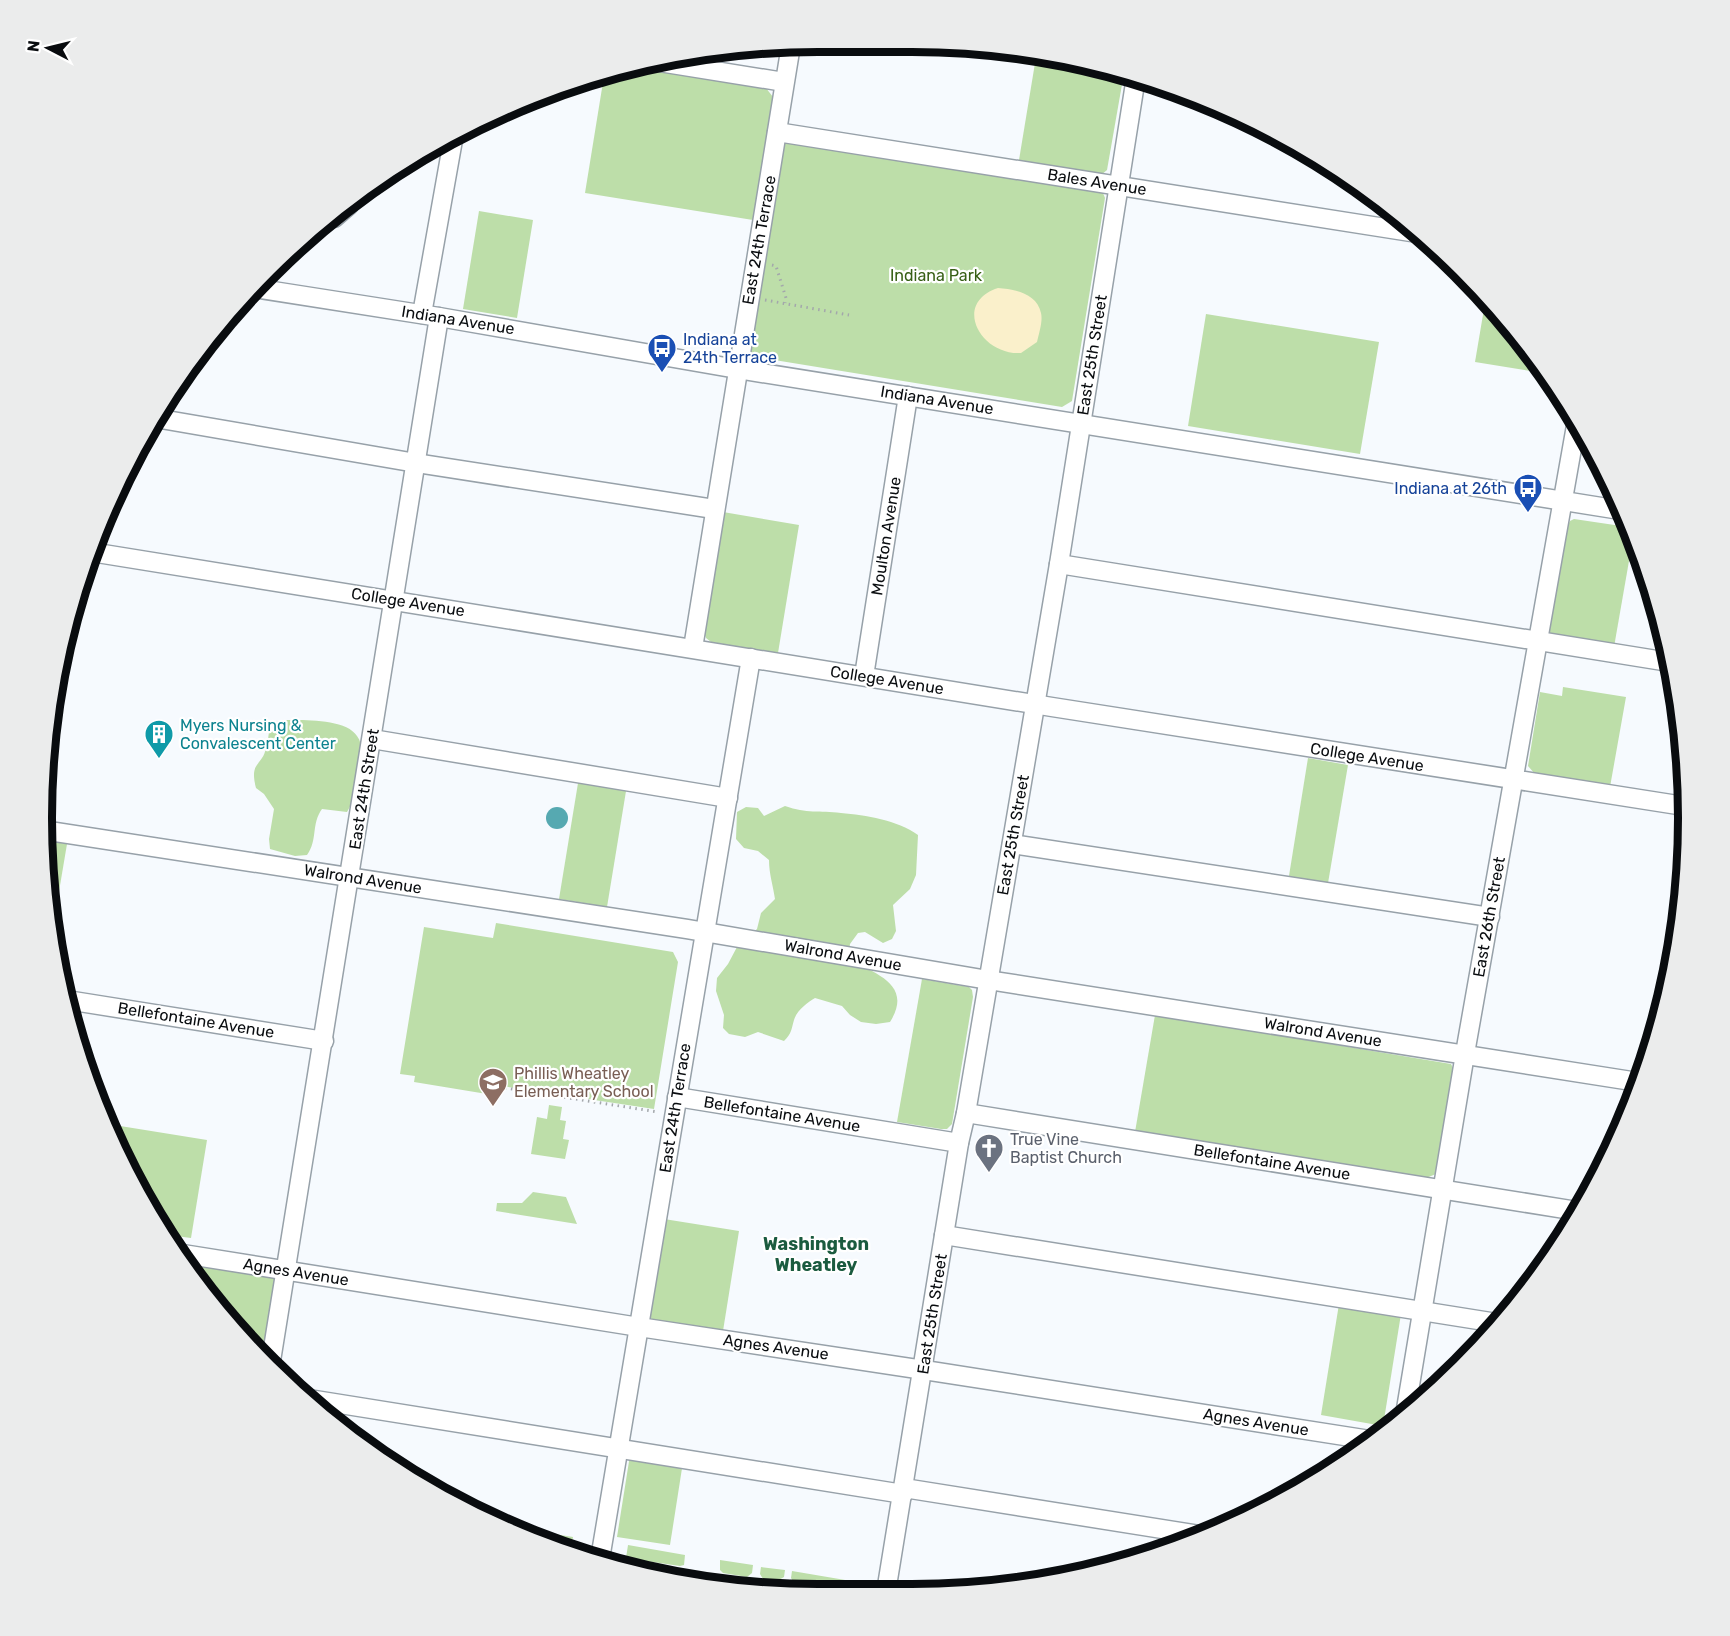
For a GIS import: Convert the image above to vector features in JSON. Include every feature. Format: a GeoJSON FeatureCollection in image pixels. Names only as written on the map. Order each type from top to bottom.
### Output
{"type":"FeatureCollection","features":[{"type":"Feature","properties":{"kind":"street","name":"East 24th Terrace"},"geometry":{"type":"LineString","coordinates":[[693,648],[789,53]]}},
{"type":"Feature","properties":{"kind":"street"},"geometry":{"type":"LineString","coordinates":[[680,65],[784,82]]}},
{"type":"Feature","properties":{"kind":"street","name":"East 25th Street"},"geometry":{"type":"LineString","coordinates":[[887,1584],[959,1143],[1059,564],[1135,86]]}},
{"type":"Feature","properties":{"kind":"street","name":"Bales Avenue"},"geometry":{"type":"LineString","coordinates":[[777,132],[1403,231]]}},
{"type":"Feature","properties":{"kind":"street","name":"East 24th Street"},"geometry":{"type":"LineString","coordinates":[[272,1354],[416,463],[430,316],[452,146]]}},
{"type":"Feature","properties":{"kind":"street","name":"Indiana Avenue"},"geometry":{"type":"LineString","coordinates":[[265,290],[737,369],[1612,509]]}},
{"type":"Feature","properties":{"kind":"street","name":"Moulton Avenue"},"geometry":{"type":"LineString","coordinates":[[864,676],[908,396]]}},
{"type":"Feature","properties":{"kind":"street"},"geometry":{"type":"LineString","coordinates":[[165,420],[416,463],[714,509]]}},
{"type":"Feature","properties":{"kind":"street","name":"East 26th Street"},"geometry":{"type":"LineString","coordinates":[[1407,1402],[1465,1054],[1574,434]]}},
{"type":"Feature","properties":{"kind":"street","name":"College Avenue"},"geometry":{"type":"LineString","coordinates":[[100,553],[1677,805]]}},
{"type":"Feature","properties":{"kind":"street"},"geometry":{"type":"LineString","coordinates":[[1059,564],[1661,661]]}},
{"type":"Feature","properties":{"kind":"street","name":"East 24th Terrace"},"geometry":{"type":"LineString","coordinates":[[601,1552],[751,658]]}},
{"type":"Feature","properties":{"kind":"street"},"geometry":{"type":"LineString","coordinates":[[372,739],[728,798]]}},
{"type":"Feature","properties":{"kind":"street","name":"Walrond Avenue"},"geometry":{"type":"LineString","coordinates":[[53,832],[705,932],[988,980],[1631,1081]]}},
{"type":"Feature","properties":{"kind":"street"},"geometry":{"type":"LineString","coordinates":[[1012,844],[1490,917]]}},
{"type":"Feature","properties":{"kind":"street","name":"Bellefontaine Avenue"},"geometry":{"type":"LineString","coordinates":[[75,1001],[324,1041]]}},
{"type":"Feature","properties":{"kind":"street","name":"Bellefontaine Avenue"},"geometry":{"type":"LineString","coordinates":[[677,1097],[959,1143]]}},
{"type":"Feature","properties":{"kind":"street","name":"Bellefontaine Avenue"},"geometry":{"type":"LineString","coordinates":[[966,1113],[1569,1210]]}},
{"type":"Feature","properties":{"kind":"street"},"geometry":{"type":"LineString","coordinates":[[944,1235],[1489,1322]]}},
{"type":"Feature","properties":{"kind":"street","name":"Agnes Avenue"},"geometry":{"type":"LineString","coordinates":[[191,1255],[1359,1438]]}},
{"type":"Feature","properties":{"kind":"street"},"geometry":{"type":"LineString","coordinates":[[322,1401],[1185,1533]]}},
{"type":"Feature","properties":{"kind":"path"},"geometry":{"type":"LineString","coordinates":[[769,264],[776,266],[786,298],[785,303]]}},
{"type":"Feature","properties":{"kind":"path"},"geometry":{"type":"LineString","coordinates":[[764,300],[849,315]]}},
{"type":"Feature","properties":{"kind":"path"},"geometry":{"type":"LineString","coordinates":[[499,1087],[663,1113]]}},
{"type":"Feature","properties":{"kind":"green space"},"geometry":{"type":"Polygon","coordinates":[[[1035,63],[1122,83],[1107,170],[1101,175],[1019,160],[1035,63]]]}},
{"type":"Feature","properties":{"kind":"green space"},"geometry":{"type":"Polygon","coordinates":[[[655,70],[766,88],[773,97],[753,220],[585,193],[603,84],[655,70]]]}},
{"type":"Feature","properties":{"kind":"green space","name":"Indiana Park"},"geometry":{"type":"Polygon","coordinates":[[[785,141],[1099,190],[1103,193],[1105,198],[1072,401],[1062,407],[756,357],[750,354],[785,141]]]}},
{"type":"Feature","properties":{"kind":"green space"},"geometry":{"type":"Polygon","coordinates":[[[479,211],[533,220],[517,318],[463,309],[479,211]]]}},
{"type":"Feature","properties":{"kind":"green space"},"geometry":{"type":"Polygon","coordinates":[[[1484,309],[1533,371],[1475,362],[1484,309]]]}},
{"type":"Feature","properties":{"kind":"green space"},"geometry":{"type":"Polygon","coordinates":[[[1206,314],[1379,342],[1360,454],[1188,426],[1206,314]]]}},
{"type":"Feature","properties":{"kind":"green space"},"geometry":{"type":"Polygon","coordinates":[[[723,512],[799,525],[778,653],[711,642],[704,633],[723,512]]]}},
{"type":"Feature","properties":{"kind":"green space"},"geometry":{"type":"Polygon","coordinates":[[[1574,519],[1619,526],[1630,554],[1614,647],[1548,634],[1570,521],[1574,519]]]}},
{"type":"Feature","properties":{"kind":"green space"},"geometry":{"type":"Polygon","coordinates":[[[1563,687],[1626,697],[1610,787],[1535,774],[1528,766],[1540,692],[1562,696],[1563,687]]]}},
{"type":"Feature","properties":{"kind":"green space"},"geometry":{"type":"Polygon","coordinates":[[[282,720],[333,723],[351,730],[361,743],[355,796],[347,812],[322,809],[307,855],[295,856],[270,849],[269,839],[274,809],[264,794],[256,788],[254,779],[255,768],[266,748],[270,724],[282,720]]]}},
{"type":"Feature","properties":{"kind":"green space"},"geometry":{"type":"Polygon","coordinates":[[[1308,758],[1348,765],[1327,889],[1288,882],[1308,758]]]}},
{"type":"Feature","properties":{"kind":"green space"},"geometry":{"type":"Polygon","coordinates":[[[579,777],[627,785],[607,907],[559,899],[579,777]]]}},
{"type":"Feature","properties":{"kind":"green space"},"geometry":{"type":"Polygon","coordinates":[[[785,806],[807,811],[871,817],[891,822],[918,835],[916,875],[910,889],[893,905],[896,931],[892,939],[883,943],[865,932],[858,933],[850,944],[848,959],[879,975],[894,989],[897,998],[896,1009],[890,1022],[876,1024],[861,1022],[842,1006],[815,998],[797,1013],[790,1033],[784,1041],[758,1032],[745,1037],[729,1034],[723,1028],[724,1015],[716,991],[717,978],[737,947],[757,929],[761,913],[775,899],[769,860],[758,851],[744,848],[736,839],[737,812],[746,807],[758,808],[764,816],[785,806]]]}},
{"type":"Feature","properties":{"kind":"green space"},"geometry":{"type":"Polygon","coordinates":[[[53,842],[67,844],[57,901],[53,842]]]}},
{"type":"Feature","properties":{"kind":"green space"},"geometry":{"type":"Polygon","coordinates":[[[496,923],[673,952],[678,962],[654,1109],[495,1085],[493,1095],[414,1082],[415,1076],[400,1074],[424,927],[493,938],[496,923]]]}},
{"type":"Feature","properties":{"kind":"green space"},"geometry":{"type":"Polygon","coordinates":[[[922,979],[969,987],[972,990],[973,997],[952,1124],[947,1129],[897,1122],[922,979]]]}},
{"type":"Feature","properties":{"kind":"green space"},"geometry":{"type":"Polygon","coordinates":[[[1155,1015],[1451,1064],[1453,1072],[1436,1174],[1426,1178],[1135,1132],[1155,1015]]]}},
{"type":"Feature","properties":{"kind":"green space"},"geometry":{"type":"Polygon","coordinates":[[[549,1105],[562,1107],[560,1120],[566,1121],[563,1139],[569,1140],[565,1159],[531,1154],[537,1117],[547,1119],[549,1105]]]}},
{"type":"Feature","properties":{"kind":"green space"},"geometry":{"type":"Polygon","coordinates":[[[117,1126],[207,1140],[191,1238],[178,1236],[131,1157],[117,1126]]]}},
{"type":"Feature","properties":{"kind":"green space"},"geometry":{"type":"Polygon","coordinates":[[[533,1192],[566,1197],[577,1224],[496,1211],[497,1203],[522,1203],[533,1192]]]}},
{"type":"Feature","properties":{"kind":"green space"},"geometry":{"type":"Polygon","coordinates":[[[664,1219],[739,1231],[723,1331],[650,1318],[664,1219]]]}},
{"type":"Feature","properties":{"kind":"green space"},"geometry":{"type":"Polygon","coordinates":[[[198,1265],[271,1276],[275,1279],[266,1347],[242,1323],[198,1265]]]}},
{"type":"Feature","properties":{"kind":"green space"},"geometry":{"type":"Polygon","coordinates":[[[1339,1304],[1401,1314],[1384,1420],[1378,1425],[1321,1415],[1339,1304]]]}},
{"type":"Feature","properties":{"kind":"green space"},"geometry":{"type":"Polygon","coordinates":[[[630,1455],[683,1462],[670,1545],[617,1537],[630,1455]]]}},
{"type":"Feature","properties":{"kind":"green space"},"geometry":{"type":"Polygon","coordinates":[[[544,1532],[573,1537],[572,1543],[544,1532]]]}},
{"type":"Feature","properties":{"kind":"green space"},"geometry":{"type":"Polygon","coordinates":[[[628,1545],[685,1555],[684,1565],[626,1558],[628,1545]]]}},
{"type":"Feature","properties":{"kind":"green space"},"geometry":{"type":"Polygon","coordinates":[[[720,1560],[753,1565],[752,1573],[747,1577],[723,1573],[720,1570],[720,1560]]]}},
{"type":"Feature","properties":{"kind":"green space"},"geometry":{"type":"Polygon","coordinates":[[[761,1567],[785,1570],[784,1577],[777,1581],[763,1579],[760,1574],[761,1567]]]}},
{"type":"Feature","properties":{"kind":"green space"},"geometry":{"type":"Polygon","coordinates":[[[792,1571],[857,1582],[857,1584],[794,1583],[791,1578],[792,1571]]]}},
{"type":"Feature","properties":{"kind":"sand"},"geometry":{"type":"Polygon","coordinates":[[[998,288],[1024,293],[1039,306],[1042,320],[1037,342],[1021,353],[1006,351],[994,346],[977,327],[974,316],[976,305],[984,295],[998,288]]]}},
{"type":"Feature","properties":{"kind":"water"},"geometry":{"type":"Polygon","coordinates":[[[557,807],[565,810],[568,818],[565,826],[557,829],[549,826],[546,818],[549,810],[557,807]]]}},
{"type":"Feature","properties":{"kind":"place","name":"Indiana at 24th Terrace"},"geometry":{"type":"Point","coordinates":[662,374]}},
{"type":"Feature","properties":{"kind":"place","name":"Indiana at 26th"},"geometry":{"type":"Point","coordinates":[1528,514]}},
{"type":"Feature","properties":{"kind":"place","name":"Myers Nursing & Convalescent Center"},"geometry":{"type":"Point","coordinates":[159,760]}},
{"type":"Feature","properties":{"kind":"place","name":"Phillis Wheatley Elementary School"},"geometry":{"type":"Point","coordinates":[493,1108]}},
{"type":"Feature","properties":{"kind":"place","name":"True Vine Baptist Church"},"geometry":{"type":"Point","coordinates":[989,1174]}},
{"type":"Feature","properties":{"kind":"district","name":"Washington Wheatley"},"geometry":{"type":"Point","coordinates":[816,1254]}}]}
